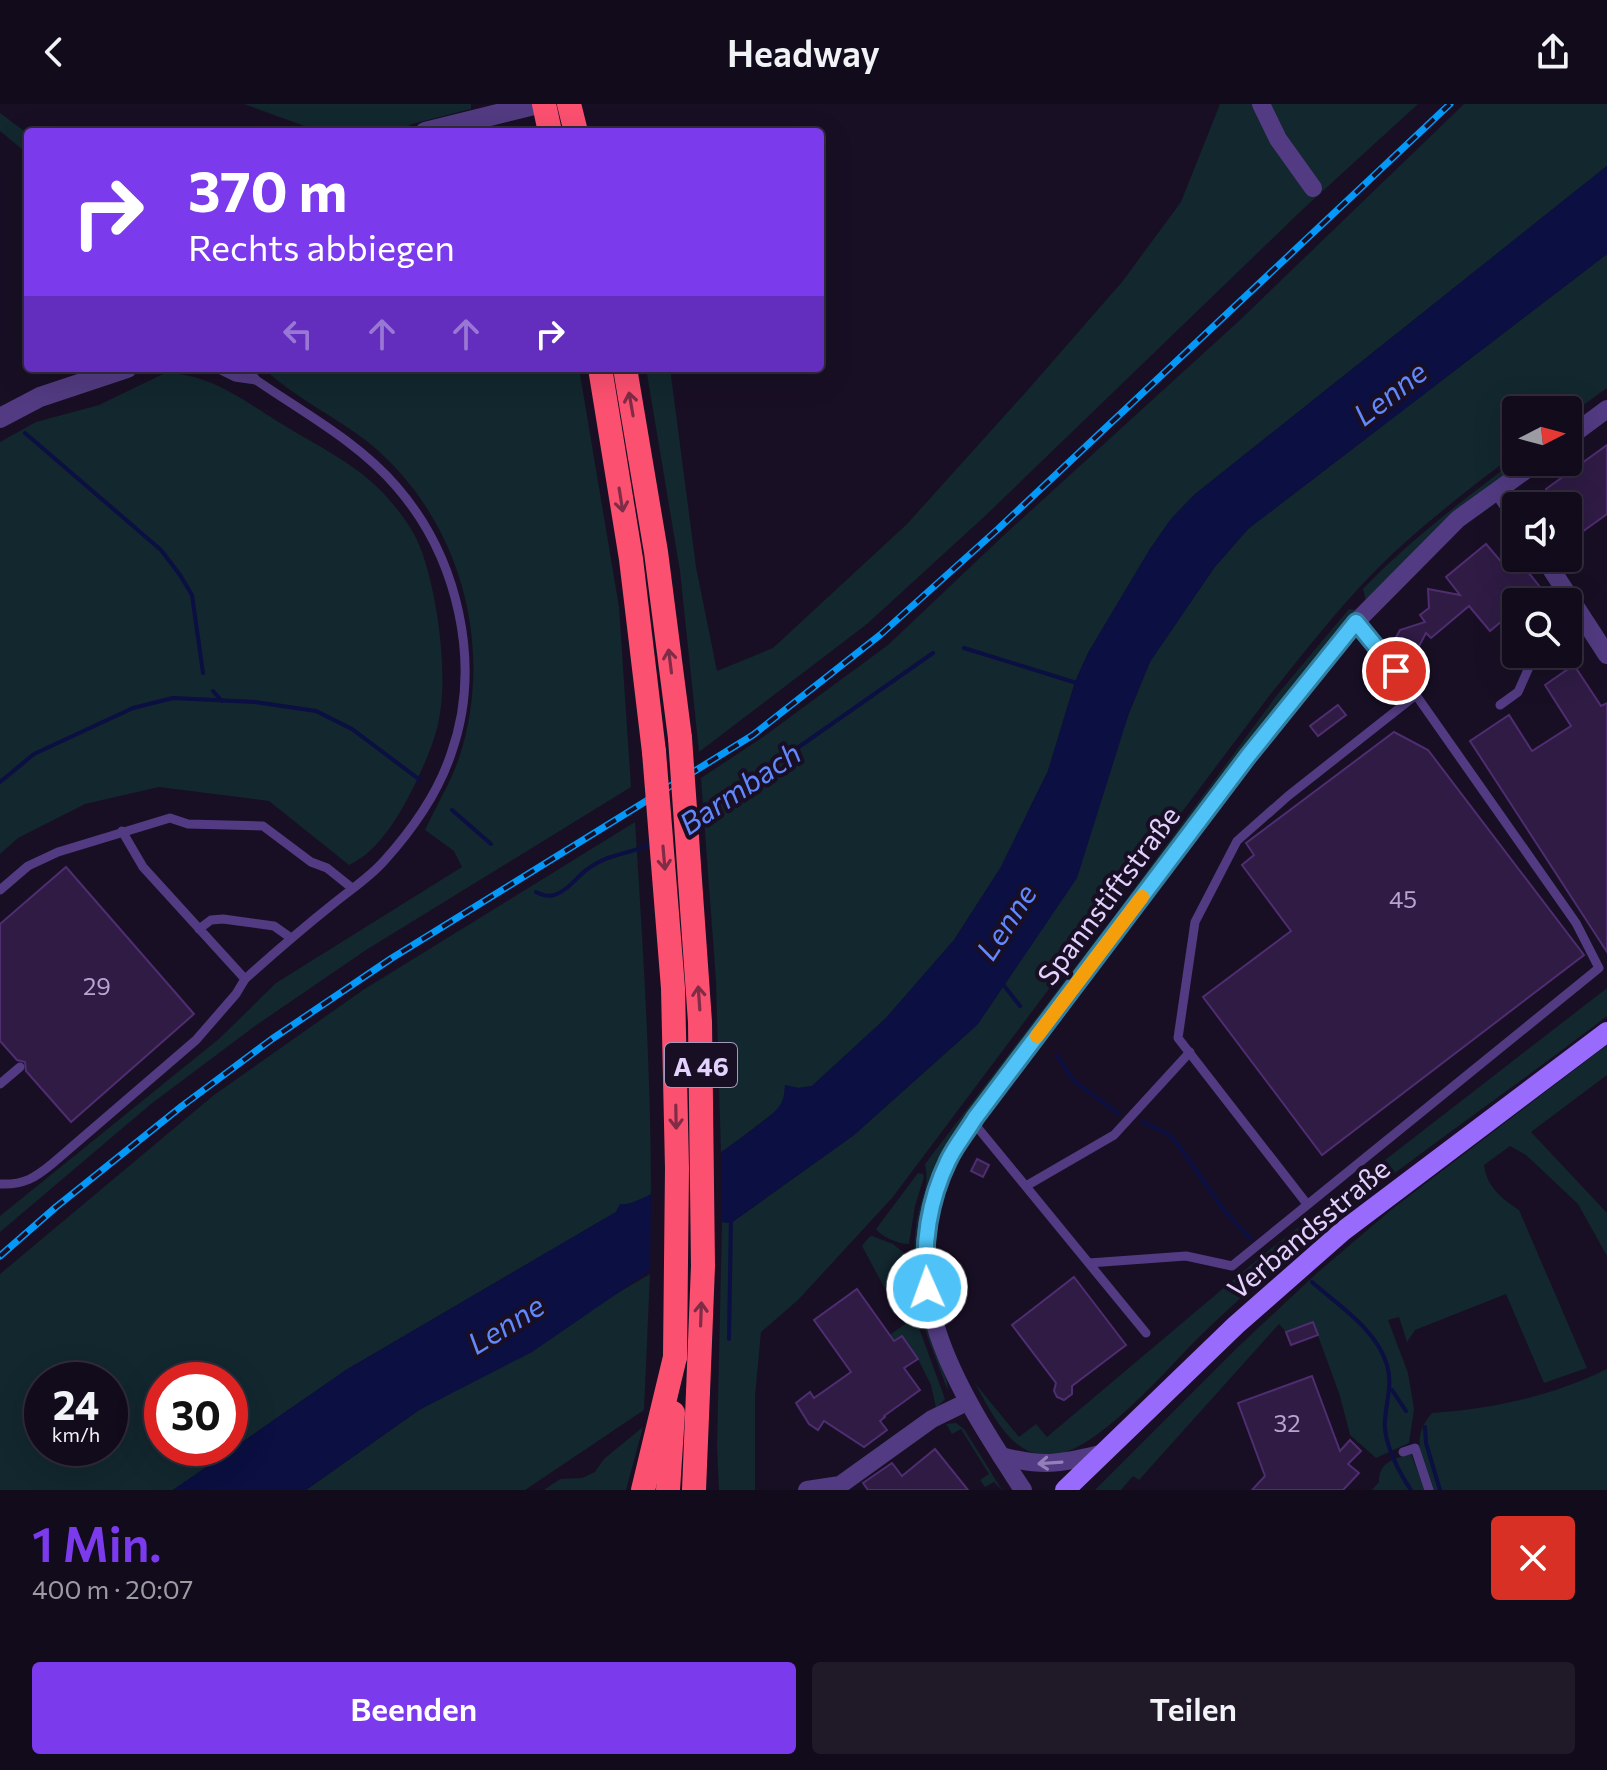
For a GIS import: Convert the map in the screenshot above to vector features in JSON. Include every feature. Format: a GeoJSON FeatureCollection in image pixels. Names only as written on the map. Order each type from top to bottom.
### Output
{"type":"FeatureCollection","features":[{"type":"Feature","properties":{"kind":"highway"},"geometry":{"type":"LineString","coordinates":[[541,104],[549,128]]}},
{"type":"Feature","properties":{"kind":"highway"},"geometry":{"type":"LineString","coordinates":[[569,104],[575,128]]}},
{"type":"Feature","properties":{"kind":"highway","name":"A 46"},"geometry":{"type":"LineString","coordinates":[[601,372],[631,559],[654,752],[673,988],[677,1168],[675,1357],[666,1412],[668,1490]]}},
{"type":"Feature","properties":{"kind":"highway","name":"A 46"},"geometry":{"type":"LineString","coordinates":[[626,372],[656,552],[680,738],[700,1022],[703,1266],[694,1490]]}},
{"type":"Feature","properties":{"kind":"highway"},"geometry":{"type":"LineString","coordinates":[[643,1490],[666,1412]]}},
{"type":"Feature","properties":{"kind":"main road","name":"Verbandsstraße"},"geometry":{"type":"LineString","coordinates":[[1065,1490],[1236,1325],[1343,1231],[1607,1032]]}},
{"type":"Feature","properties":{"kind":"street"},"geometry":{"type":"LineString","coordinates":[[440,128],[541,104]]}},
{"type":"Feature","properties":{"kind":"street"},"geometry":{"type":"LineString","coordinates":[[1261,104],[1278,139],[1313,188]]}},
{"type":"Feature","properties":{"kind":"street"},"geometry":{"type":"LineString","coordinates":[[0,418],[40,397],[115,372]]}},
{"type":"Feature","properties":{"kind":"street"},"geometry":{"type":"LineString","coordinates":[[1582,428],[1607,409]]}},
{"type":"Feature","properties":{"kind":"street","name":"Spannstiftstraße"},"geometry":{"type":"LineString","coordinates":[[1023,1490],[967,1402],[936,1332],[929,1306],[925,1271],[926,1235],[935,1194],[948,1160],[973,1122],[1248,756],[1356,622],[1458,519],[1519,476]]}},
{"type":"Feature","properties":{"kind":"street"},"geometry":{"type":"LineString","coordinates":[[1499,491],[1502,495]]}},
{"type":"Feature","properties":{"kind":"street"},"geometry":{"type":"LineString","coordinates":[[1582,623],[1607,655]]}},
{"type":"Feature","properties":{"kind":"street"},"geometry":{"type":"LineString","coordinates":[[807,1490],[840,1485],[932,1419],[967,1402]]}},
{"type":"Feature","properties":{"kind":"street"},"geometry":{"type":"LineString","coordinates":[[1001,1456],[1031,1464],[1046,1464],[1100,1454]]}},
{"type":"Feature","properties":{"kind":"lane"},"geometry":{"type":"LineString","coordinates":[[225,372],[256,380]]}},
{"type":"Feature","properties":{"kind":"lane"},"geometry":{"type":"LineString","coordinates":[[0,1184],[18,1185],[31,1181],[53,1163],[196,1040],[245,979],[381,865],[426,806],[452,753],[465,669],[462,631],[444,563],[415,510],[397,487],[346,441],[256,380],[250,372]]}},
{"type":"Feature","properties":{"kind":"lane"},"geometry":{"type":"LineString","coordinates":[[1089,1263],[1186,1256],[1232,1266],[1599,968],[1576,923],[1416,695],[1356,622]]}},
{"type":"Feature","properties":{"kind":"lane"},"geometry":{"type":"LineString","coordinates":[[1500,705],[1518,692],[1529,668]]}},
{"type":"Feature","properties":{"kind":"lane"},"geometry":{"type":"LineString","coordinates":[[1307,1204],[1178,1038],[1195,922],[1237,841],[1288,796],[1416,695]]}},
{"type":"Feature","properties":{"kind":"lane"},"geometry":{"type":"LineString","coordinates":[[0,890],[28,866],[58,852],[170,818],[188,824],[263,826],[352,888]]}},
{"type":"Feature","properties":{"kind":"lane"},"geometry":{"type":"LineString","coordinates":[[122,831],[143,867],[245,979]]}},
{"type":"Feature","properties":{"kind":"lane"},"geometry":{"type":"LineString","coordinates":[[199,929],[211,920],[223,919],[274,926],[291,938]]}},
{"type":"Feature","properties":{"kind":"lane"},"geometry":{"type":"LineString","coordinates":[[1026,1186],[1114,1135],[1190,1052]]}},
{"type":"Feature","properties":{"kind":"lane"},"geometry":{"type":"LineString","coordinates":[[0,1084],[20,1067]]}},
{"type":"Feature","properties":{"kind":"lane"},"geometry":{"type":"LineString","coordinates":[[973,1122],[1146,1333]]}},
{"type":"Feature","properties":{"kind":"lane"},"geometry":{"type":"LineString","coordinates":[[1403,1452],[1415,1448],[1429,1490]]}},
{"type":"Feature","properties":{"kind":"shaded area"},"geometry":{"type":"Polygon","coordinates":[[[244,104],[471,104],[471,109],[404,128],[310,128],[244,104]]]}},
{"type":"Feature","properties":{"kind":"shaded area"},"geometry":{"type":"Polygon","coordinates":[[[1220,104],[1418,104],[1302,210],[985,516],[867,624],[699,752],[680,571],[647,372],[671,372],[696,567],[717,671],[773,648],[907,524],[1122,282],[1181,202],[1220,104]]]}},
{"type":"Feature","properties":{"kind":"shaded area"},"geometry":{"type":"Polygon","coordinates":[[[1464,104],[1607,104],[1607,166],[1194,495],[1171,519],[1088,653],[1075,682],[1048,771],[1001,867],[954,940],[886,1018],[812,1086],[799,1088],[776,1111],[721,1153],[716,981],[701,778],[763,737],[888,645],[1240,320],[1464,104]]]}},
{"type":"Feature","properties":{"kind":"shaded area"},"geometry":{"type":"Polygon","coordinates":[[[0,113],[24,131],[24,151],[0,131],[0,113]]]}},
{"type":"Feature","properties":{"kind":"shaded area"},"geometry":{"type":"Polygon","coordinates":[[[1607,254],[1607,388],[1582,406],[1582,396],[1502,396],[1502,464],[1378,568],[1308,647],[892,1198],[798,1300],[761,1332],[755,1396],[755,1490],[719,1490],[717,1447],[722,1222],[731,1223],[854,1135],[978,1024],[1129,713],[1150,661],[1214,568],[1248,529],[1607,254]]]}},
{"type":"Feature","properties":{"kind":"shaded area"},"geometry":{"type":"Polygon","coordinates":[[[268,372],[580,372],[619,607],[631,787],[366,950],[255,1026],[151,1104],[0,1232],[0,1216],[220,1038],[276,983],[462,867],[454,851],[425,830],[459,758],[469,715],[473,672],[471,629],[462,586],[447,545],[426,507],[400,473],[368,442],[268,372]]]}},
{"type":"Feature","properties":{"kind":"shaded area"},"geometry":{"type":"Polygon","coordinates":[[[165,373],[197,378],[226,390],[349,464],[394,505],[414,534],[424,557],[435,601],[441,649],[442,694],[436,731],[420,774],[397,817],[371,850],[349,865],[269,801],[159,787],[85,804],[18,838],[0,854],[0,442],[36,422],[99,405],[165,373]]]}},
{"type":"Feature","properties":{"kind":"shaded area"},"geometry":{"type":"Polygon","coordinates":[[[1502,471],[1502,476],[1507,476],[1366,601],[1363,589],[1437,522],[1502,471]]]}},
{"type":"Feature","properties":{"kind":"shaded area"},"geometry":{"type":"Polygon","coordinates":[[[1349,609],[1357,610],[944,1152],[920,1297],[916,1297],[915,1239],[926,1186],[925,1164],[1277,695],[1349,609]]]}},
{"type":"Feature","properties":{"kind":"shaded area"},"geometry":{"type":"Polygon","coordinates":[[[635,822],[644,962],[651,1196],[627,1206],[620,1205],[616,1212],[346,1370],[248,1438],[248,1362],[144,1362],[144,1466],[208,1466],[173,1490],[0,1490],[0,1274],[214,1095],[363,990],[635,822]]]}},
{"type":"Feature","properties":{"kind":"shaded area"},"geometry":{"type":"Polygon","coordinates":[[[1607,988],[1607,1016],[1342,1213],[1241,1298],[1128,1409],[1089,1440],[1070,1451],[1038,1454],[1025,1450],[1004,1431],[974,1382],[1019,1437],[1036,1424],[1047,1437],[1264,1254],[1607,988]]]}},
{"type":"Feature","properties":{"kind":"shaded area"},"geometry":{"type":"Polygon","coordinates":[[[1607,1045],[1607,1075],[1531,1132],[1607,1213],[1607,1256],[1578,1204],[1526,1155],[1510,1146],[1484,1165],[1488,1180],[1496,1191],[1519,1210],[1587,1368],[1544,1383],[1506,1294],[1415,1330],[1407,1342],[1399,1317],[1388,1320],[1408,1373],[1414,1409],[1409,1443],[1376,1458],[1350,1435],[1340,1396],[1313,1322],[1286,1332],[1279,1324],[1139,1480],[1133,1476],[1121,1490],[1095,1490],[1317,1273],[1392,1209],[1607,1045]]]}},
{"type":"Feature","properties":{"kind":"shaded area"},"geometry":{"type":"Polygon","coordinates":[[[918,1173],[924,1177],[915,1206],[909,1244],[900,1243],[876,1229],[918,1173]]]}},
{"type":"Feature","properties":{"kind":"shaded area"},"geometry":{"type":"Polygon","coordinates":[[[872,1236],[893,1244],[909,1257],[913,1303],[898,1313],[862,1246],[872,1236]]]}},
{"type":"Feature","properties":{"kind":"shaded area"},"geometry":{"type":"Polygon","coordinates":[[[650,1274],[644,1410],[525,1490],[306,1490],[419,1410],[650,1274]]]}},
{"type":"Feature","properties":{"kind":"shaded area"},"geometry":{"type":"Polygon","coordinates":[[[915,1317],[945,1399],[936,1408],[931,1385],[918,1359],[852,1371],[848,1365],[915,1317]]]}},
{"type":"Feature","properties":{"kind":"shaded area"},"geometry":{"type":"Polygon","coordinates":[[[925,1321],[947,1382],[948,1391],[922,1322],[925,1321]]]}},
{"type":"Feature","properties":{"kind":"shaded area"},"geometry":{"type":"Polygon","coordinates":[[[1607,1369],[1607,1490],[1433,1490],[1420,1450],[1421,1432],[1432,1413],[1522,1400],[1565,1387],[1607,1369]]]}},
{"type":"Feature","properties":{"kind":"shaded area"},"geometry":{"type":"Polygon","coordinates":[[[956,1423],[964,1429],[1002,1490],[994,1482],[985,1487],[980,1480],[989,1474],[961,1429],[952,1434],[946,1424],[956,1423]]]}},
{"type":"Feature","properties":{"kind":"shaded area"},"geometry":{"type":"Polygon","coordinates":[[[643,1427],[626,1490],[544,1490],[560,1479],[582,1478],[595,1472],[604,1459],[643,1427]]]}},
{"type":"Feature","properties":{"kind":"shaded area"},"geometry":{"type":"Polygon","coordinates":[[[1411,1454],[1425,1490],[1372,1490],[1379,1482],[1384,1466],[1411,1454]]]}},
{"type":"Feature","properties":{"kind":"water","name":"Lenne"},"geometry":{"type":"Polygon","coordinates":[[[1607,166],[1607,254],[1248,529],[1214,568],[1150,662],[1129,713],[1077,878],[978,1024],[854,1135],[731,1223],[721,1222],[532,1352],[419,1410],[306,1490],[173,1490],[208,1466],[248,1466],[248,1438],[346,1370],[616,1212],[620,1204],[651,1194],[700,1166],[778,1108],[783,1100],[785,1085],[799,1088],[812,1086],[886,1018],[954,940],[1001,867],[1048,771],[1075,682],[1088,653],[1150,549],[1171,519],[1194,495],[1607,166]]]}},
{"type":"Feature","properties":{"kind":"pier"},"geometry":{"type":"Polygon","coordinates":[[[721,1148],[721,1227],[650,1279],[651,1191],[721,1148]]]}},
{"type":"Feature","properties":{"kind":"building"},"geometry":{"type":"Polygon","coordinates":[[[1607,445],[1607,514],[1582,532],[1582,492],[1546,492],[1564,476],[1582,476],[1582,463],[1607,445]]]}},
{"type":"Feature","properties":{"kind":"building"},"geometry":{"type":"Polygon","coordinates":[[[1486,544],[1502,563],[1502,572],[1528,572],[1541,588],[1502,588],[1502,621],[1490,631],[1469,606],[1431,638],[1426,633],[1417,650],[1407,653],[1399,649],[1395,639],[1400,630],[1425,622],[1420,615],[1429,608],[1428,589],[1460,595],[1446,577],[1486,544]]]}},
{"type":"Feature","properties":{"kind":"building"},"geometry":{"type":"Polygon","coordinates":[[[1570,668],[1576,668],[1601,706],[1607,703],[1607,952],[1470,741],[1509,715],[1532,751],[1571,726],[1545,685],[1570,668]]]}},
{"type":"Feature","properties":{"kind":"building"},"geometry":{"type":"Polygon","coordinates":[[[1338,705],[1346,715],[1318,736],[1310,726],[1338,705]]]}},
{"type":"Feature","properties":{"kind":"building"},"geometry":{"type":"Polygon","coordinates":[[[1394,732],[1428,750],[1584,955],[1322,1155],[1203,997],[1291,931],[1242,865],[1254,855],[1246,843],[1394,732]]]}},
{"type":"Feature","properties":{"kind":"building"},"geometry":{"type":"Polygon","coordinates":[[[66,867],[194,1014],[71,1122],[26,1071],[25,1062],[17,1060],[0,1041],[0,924],[66,867]]]}},
{"type":"Feature","properties":{"kind":"building"},"geometry":{"type":"Polygon","coordinates":[[[977,1159],[989,1165],[983,1177],[971,1171],[977,1159]]]}},
{"type":"Feature","properties":{"kind":"building"},"geometry":{"type":"Polygon","coordinates":[[[1074,1277],[1126,1345],[1072,1386],[1072,1394],[1064,1400],[1057,1397],[1054,1391],[1056,1383],[1012,1325],[1074,1277]]]}},
{"type":"Feature","properties":{"kind":"building"},"geometry":{"type":"Polygon","coordinates":[[[857,1289],[894,1341],[902,1336],[918,1359],[904,1368],[920,1390],[884,1416],[880,1421],[887,1430],[864,1447],[824,1421],[818,1430],[809,1424],[796,1403],[810,1392],[814,1398],[851,1372],[814,1320],[857,1289]]]}},
{"type":"Feature","properties":{"kind":"building"},"geometry":{"type":"Polygon","coordinates":[[[1313,1322],[1318,1335],[1291,1345],[1286,1332],[1313,1322]]]}},
{"type":"Feature","properties":{"kind":"building"},"geometry":{"type":"Polygon","coordinates":[[[1312,1376],[1340,1451],[1350,1440],[1361,1451],[1348,1464],[1359,1473],[1343,1490],[1252,1490],[1265,1476],[1238,1403],[1312,1376]]]}},
{"type":"Feature","properties":{"kind":"building"},"geometry":{"type":"Polygon","coordinates":[[[935,1449],[968,1490],[868,1490],[863,1483],[892,1463],[902,1476],[935,1449]]]}},
{"type":"Feature","properties":{"kind":"waterway"},"geometry":{"type":"LineString","coordinates":[[25,433],[161,550],[180,575],[192,595],[203,673]]}},
{"type":"Feature","properties":{"kind":"waterway","name":"Barmbach"},"geometry":{"type":"LineString","coordinates":[[964,648],[1080,684]]}},
{"type":"Feature","properties":{"kind":"waterway","name":"Barmbach"},"geometry":{"type":"LineString","coordinates":[[696,819],[933,653]]}},
{"type":"Feature","properties":{"kind":"waterway"},"geometry":{"type":"LineString","coordinates":[[213,691],[222,701]]}},
{"type":"Feature","properties":{"kind":"waterway","name":"Barmbach"},"geometry":{"type":"LineString","coordinates":[[0,782],[34,754],[133,708],[173,698],[255,702],[316,711],[352,729],[420,780]]}},
{"type":"Feature","properties":{"kind":"waterway","name":"Barmbach"},"geometry":{"type":"LineString","coordinates":[[452,810],[491,844]]}},
{"type":"Feature","properties":{"kind":"waterway","name":"Barmbach"},"geometry":{"type":"LineString","coordinates":[[536,892],[547,896],[559,893],[597,863],[653,843]]}},
{"type":"Feature","properties":{"kind":"waterway"},"geometry":{"type":"LineString","coordinates":[[1002,983],[1020,1006]]}},
{"type":"Feature","properties":{"kind":"waterway"},"geometry":{"type":"LineString","coordinates":[[1057,1056],[1074,1081],[1119,1114]]}},
{"type":"Feature","properties":{"kind":"waterway"},"geometry":{"type":"LineString","coordinates":[[1143,1122],[1166,1133],[1177,1143],[1223,1209],[1251,1239]]}},
{"type":"Feature","properties":{"kind":"waterway"},"geometry":{"type":"LineString","coordinates":[[729,1339],[731,1218]]}},
{"type":"Feature","properties":{"kind":"waterway"},"geometry":{"type":"LineString","coordinates":[[1312,1282],[1356,1319],[1382,1352],[1389,1379],[1385,1429],[1397,1466],[1411,1490]]}},
{"type":"Feature","properties":{"kind":"waterway"},"geometry":{"type":"LineString","coordinates":[[1392,1390],[1406,1411]]}},
{"type":"Feature","properties":{"kind":"waterway"},"geometry":{"type":"LineString","coordinates":[[1425,1427],[1426,1443],[1440,1490]]}},
{"type":"Feature","properties":{"kind":"railway"},"geometry":{"type":"LineString","coordinates":[[0,1256],[182,1106],[272,1039],[392,958],[753,735],[880,635],[998,529],[1450,104]]}},
{"type":"Feature","properties":{"kind":"slow traffic"},"geometry":{"type":"LineString","coordinates":[[1037,1036],[1142,897]]}},
{"type":"Feature","properties":{"kind":"route"},"geometry":{"type":"LineString","coordinates":[[927,1288],[926,1235],[935,1194],[948,1160],[975,1118],[1248,756],[1356,622],[1396,671]]}}]}
